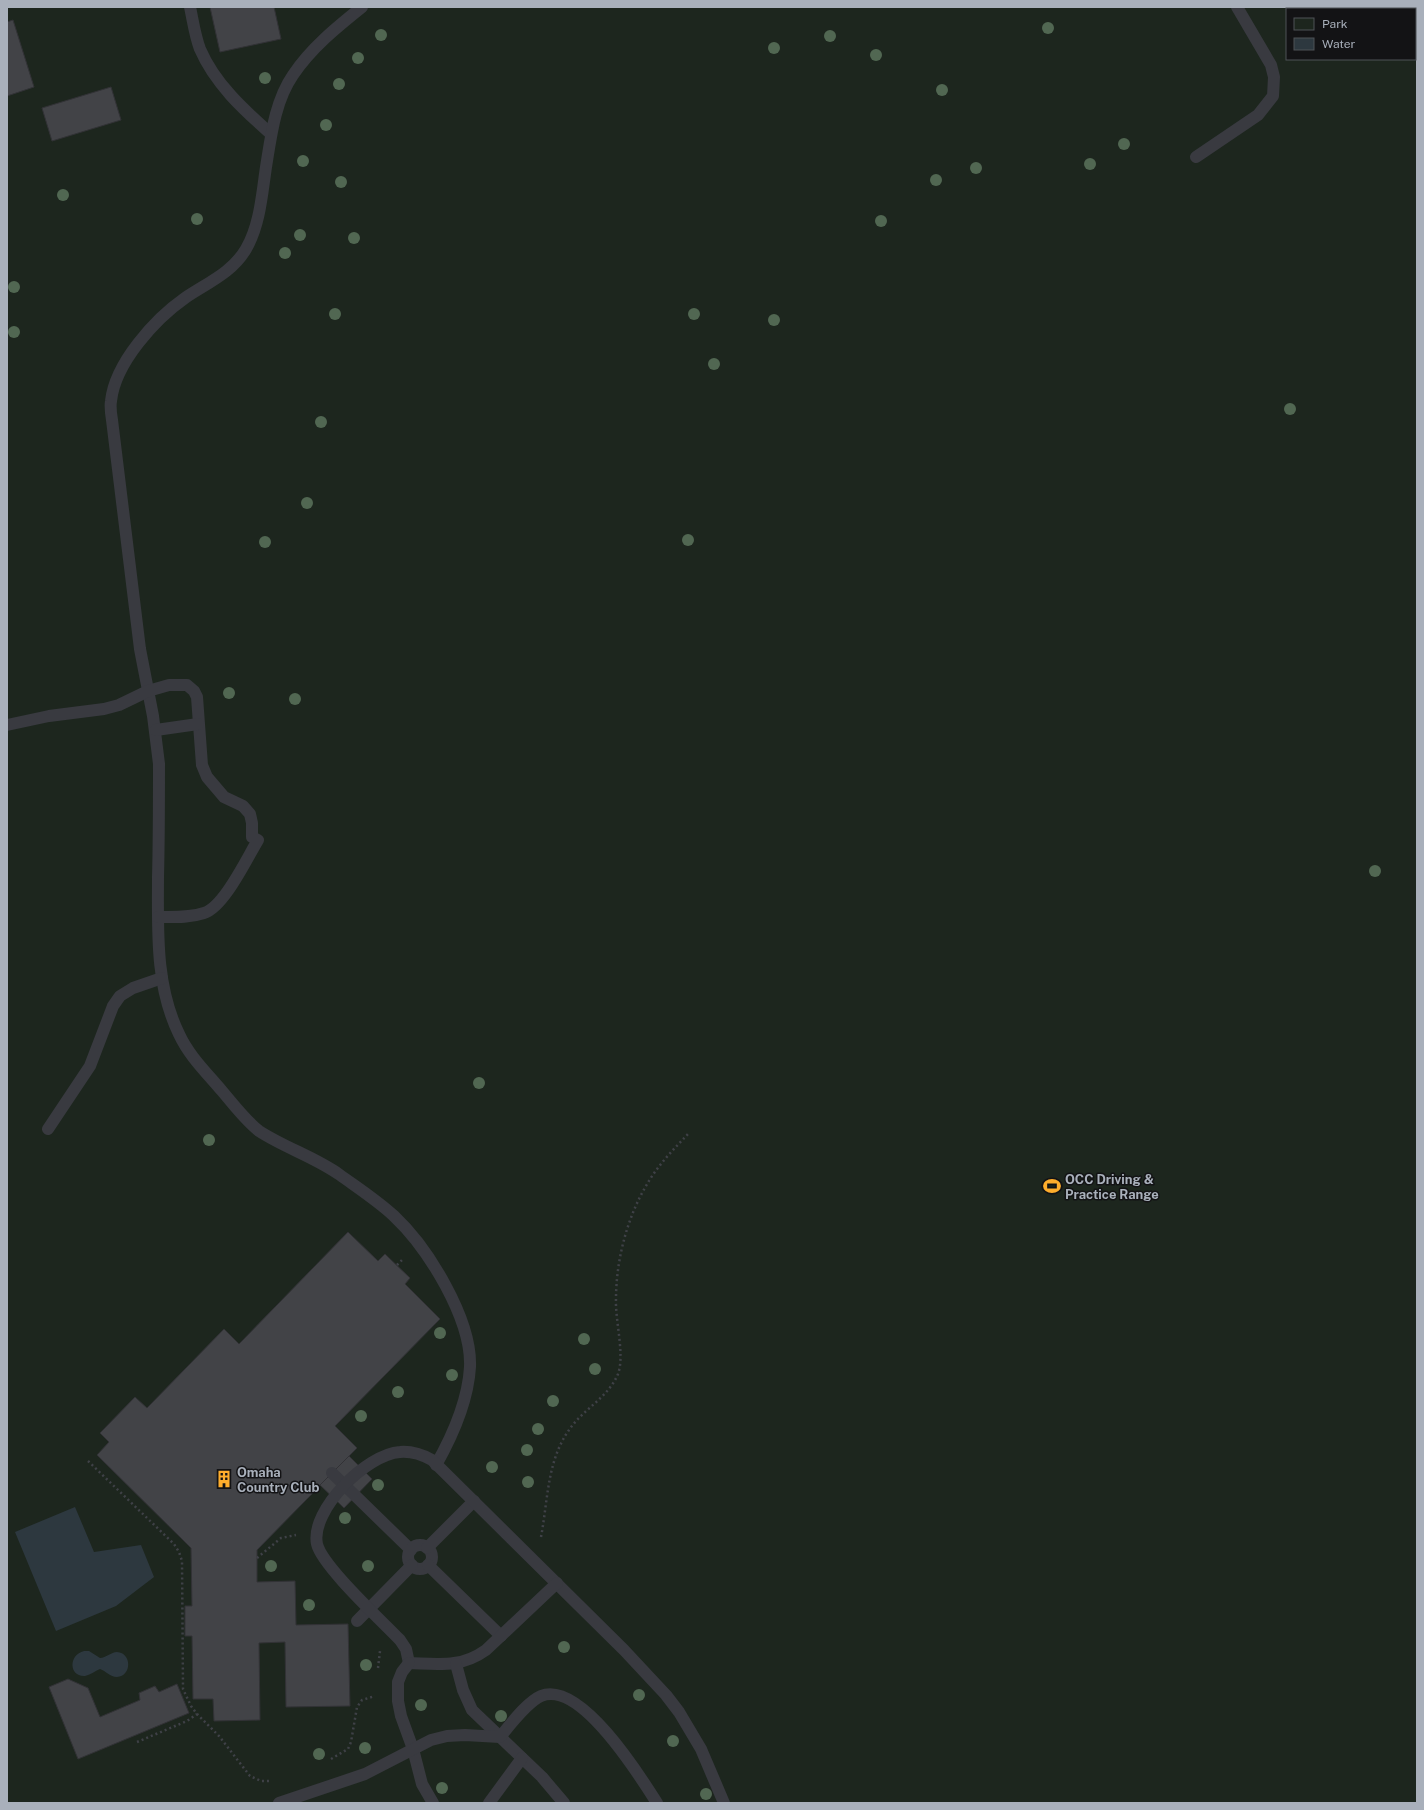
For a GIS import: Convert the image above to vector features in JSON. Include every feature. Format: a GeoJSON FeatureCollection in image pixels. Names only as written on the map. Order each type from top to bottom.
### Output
{"type":"FeatureCollection","features":[{"type":"Feature","properties":{"kind":"lane"},"geometry":{"type":"LineString","coordinates":[[190,7],[200,48],[208,65],[242,108],[271,134]]}},
{"type":"Feature","properties":{"kind":"lane"},"geometry":{"type":"LineString","coordinates":[[362,7],[313,50],[293,75],[276,113],[271,134],[261,201],[253,235],[246,249],[234,266],[184,298],[162,317],[141,340],[125,364],[115,385],[111,402],[114,448],[140,649],[156,730],[160,764],[158,935],[162,978],[169,1009],[179,1035],[190,1054],[244,1117],[259,1130],[338,1174],[394,1216],[417,1243],[438,1273],[454,1304],[464,1328],[468,1342],[470,1366],[467,1386],[458,1418],[448,1443],[436,1466]]}},
{"type":"Feature","properties":{"kind":"lane"},"geometry":{"type":"LineString","coordinates":[[1196,157],[1258,115],[1273,96],[1274,78],[1271,65],[1237,7]]}},
{"type":"Feature","properties":{"kind":"lane"},"geometry":{"type":"LineString","coordinates":[[7,725],[49,716],[104,709],[119,705],[148,690],[168,685],[187,685],[194,691],[198,697],[198,724],[202,765],[207,777],[224,797],[243,806],[250,814],[252,822],[252,837],[258,840],[223,897],[215,907],[205,913],[196,915],[158,917]]}},
{"type":"Feature","properties":{"kind":"lane"},"geometry":{"type":"LineString","coordinates":[[156,730],[198,724]]}},
{"type":"Feature","properties":{"kind":"lane"},"geometry":{"type":"LineString","coordinates":[[48,1129],[90,1066],[112,1006],[120,996],[133,988],[162,978]]}},
{"type":"Feature","properties":{"kind":"lane"},"geometry":{"type":"LineString","coordinates":[[433,1803],[422,1784],[413,1749],[401,1716],[397,1690],[402,1672],[409,1663],[406,1649],[400,1640],[325,1562],[317,1544],[318,1527],[323,1513],[345,1486],[371,1462],[399,1452],[412,1452],[422,1455],[436,1466],[532,1558],[624,1650],[666,1695],[679,1712],[701,1749],[724,1803]]}},
{"type":"Feature","properties":{"kind":"lane"},"geometry":{"type":"LineString","coordinates":[[332,1473],[411,1550]]}},
{"type":"Feature","properties":{"kind":"lane"},"geometry":{"type":"LineString","coordinates":[[427,1548],[474,1501]]}},
{"type":"Feature","properties":{"kind":"lane"},"geometry":{"type":"LineString","coordinates":[[418,1546],[427,1548],[431,1555],[431,1561],[428,1565],[420,1569],[412,1566],[408,1559],[411,1550],[418,1546]]}},
{"type":"Feature","properties":{"kind":"lane"},"geometry":{"type":"LineString","coordinates":[[428,1565],[501,1636]]}},
{"type":"Feature","properties":{"kind":"lane"},"geometry":{"type":"LineString","coordinates":[[357,1621],[412,1566]]}},
{"type":"Feature","properties":{"kind":"lane"},"geometry":{"type":"LineString","coordinates":[[409,1663],[456,1664],[480,1654],[557,1583]]}},
{"type":"Feature","properties":{"kind":"lane"},"geometry":{"type":"LineString","coordinates":[[456,1664],[469,1706],[522,1758],[564,1803]]}},
{"type":"Feature","properties":{"kind":"lane"},"geometry":{"type":"LineString","coordinates":[[500,1737],[532,1702],[541,1696],[553,1694],[563,1697],[578,1706],[603,1728],[635,1769],[657,1803]]}},
{"type":"Feature","properties":{"kind":"lane"},"geometry":{"type":"LineString","coordinates":[[279,1803],[365,1774],[431,1740],[447,1736],[465,1735],[500,1737]]}},
{"type":"Feature","properties":{"kind":"lane"},"geometry":{"type":"LineString","coordinates":[[490,1803],[522,1758]]}},
{"type":"Feature","properties":{"kind":"path"},"geometry":{"type":"LineString","coordinates":[[532,1558],[540,1538],[551,1467],[557,1451],[569,1430],[584,1412],[602,1397],[613,1384],[618,1372],[620,1358],[616,1299],[617,1275],[623,1247],[632,1218],[646,1185],[666,1157],[688,1134]]}},
{"type":"Feature","properties":{"kind":"path"},"geometry":{"type":"LineString","coordinates":[[88,1460],[174,1544],[180,1552],[182,1561],[183,1689],[191,1706],[219,1736],[250,1776],[261,1781],[275,1781]]}},
{"type":"Feature","properties":{"kind":"path"},"geometry":{"type":"LineString","coordinates":[[257,1558],[280,1538],[288,1535],[298,1535]]}},
{"type":"Feature","properties":{"kind":"path"},"geometry":{"type":"LineString","coordinates":[[377,1674],[380,1649]]}},
{"type":"Feature","properties":{"kind":"path"},"geometry":{"type":"LineString","coordinates":[[326,1762],[348,1749],[352,1737],[357,1706],[362,1700],[379,1695]]}},
{"type":"Feature","properties":{"kind":"path"},"geometry":{"type":"LineString","coordinates":[[137,1742],[187,1721],[197,1714]]}},
{"type":"Feature","properties":{"kind":"green space","name":"Omaha Country Club"},"geometry":{"type":"Polygon","coordinates":[[[7,7],[1417,7],[1417,1803],[7,1803],[7,7]]]}},
{"type":"Feature","properties":{"kind":"water"},"geometry":{"type":"Polygon","coordinates":[[[75,1507],[94,1552],[141,1545],[154,1577],[116,1606],[56,1631],[15,1532],[75,1507]]]}},
{"type":"Feature","properties":{"kind":"water"},"geometry":{"type":"Polygon","coordinates":[[[84,1651],[89,1651],[100,1658],[115,1652],[122,1653],[128,1660],[128,1669],[122,1676],[117,1677],[112,1676],[100,1669],[85,1676],[80,1675],[73,1670],[72,1665],[75,1657],[84,1651]]]}},
{"type":"Feature","properties":{"kind":"building"},"geometry":{"type":"Polygon","coordinates":[[[210,7],[274,7],[281,39],[220,52],[210,7]]]}},
{"type":"Feature","properties":{"kind":"building"},"geometry":{"type":"Polygon","coordinates":[[[13,20],[34,87],[7,96],[7,22],[13,20]]]}},
{"type":"Feature","properties":{"kind":"building"},"geometry":{"type":"Polygon","coordinates":[[[111,87],[121,120],[52,141],[42,108],[111,87]]]}},
{"type":"Feature","properties":{"kind":"building","name":"Omaha Country Club"},"geometry":{"type":"Polygon","coordinates":[[[348,1232],[378,1261],[385,1254],[410,1278],[405,1284],[440,1319],[335,1426],[357,1448],[257,1550],[257,1582],[295,1581],[296,1625],[348,1624],[350,1706],[286,1707],[285,1642],[259,1643],[260,1720],[214,1721],[213,1699],[193,1699],[192,1636],[185,1636],[185,1606],[192,1606],[191,1548],[97,1455],[109,1442],[100,1433],[135,1397],[147,1408],[224,1329],[239,1344],[348,1232]]]}},
{"type":"Feature","properties":{"kind":"building"},"geometry":{"type":"Polygon","coordinates":[[[349,1456],[372,1479],[344,1508],[320,1485],[349,1456]]]}},
{"type":"Feature","properties":{"kind":"building"},"geometry":{"type":"Polygon","coordinates":[[[68,1679],[88,1688],[100,1717],[140,1700],[139,1693],[155,1686],[159,1692],[177,1684],[189,1713],[78,1759],[49,1687],[68,1679]]]}},
{"type":"Feature","properties":{"kind":"place","name":"OCC Driving & Practice Range"},"geometry":{"type":"Point","coordinates":[1052,1186]}},
{"type":"Feature","properties":{"kind":"place","name":"Omaha Country Club"},"geometry":{"type":"Point","coordinates":[224,1479]}}]}
